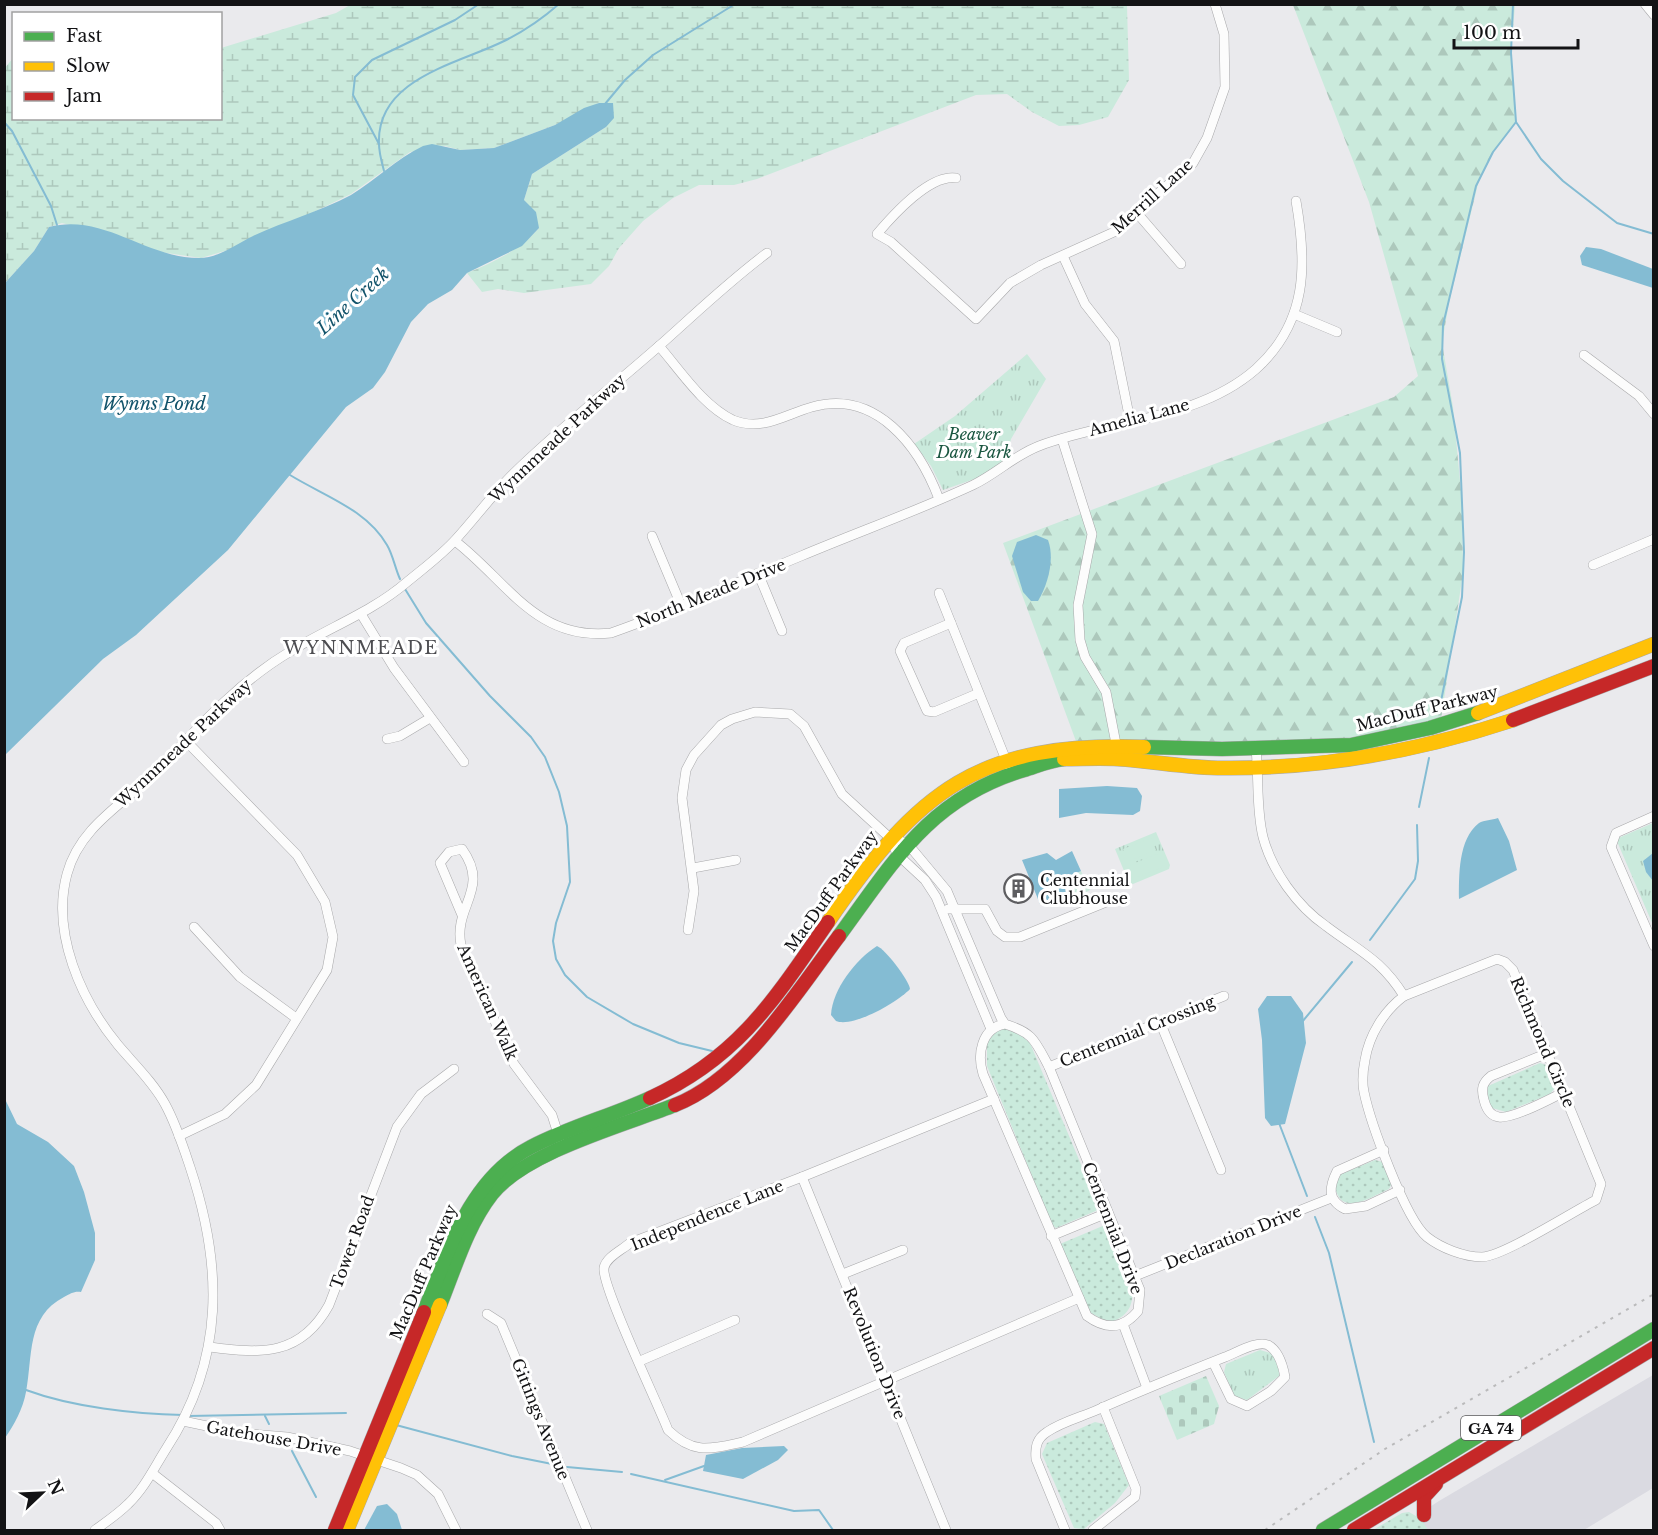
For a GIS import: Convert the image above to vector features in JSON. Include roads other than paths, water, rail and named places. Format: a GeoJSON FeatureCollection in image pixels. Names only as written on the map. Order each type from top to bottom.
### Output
{"type":"FeatureCollection","features":[{"type":"Feature","properties":{"kind":"street","name":"Merrill Lane"},"geometry":{"type":"LineString","coordinates":[[956,178],[945,177],[935,182],[890,218],[877,234],[891,242],[976,319],[1010,282],[1041,265],[1114,232],[1193,162],[1207,138],[1225,87],[1224,34],[1215,4]]}},
{"type":"Feature","properties":{"kind":"street"},"geometry":{"type":"LineString","coordinates":[[1645,4],[1653,15]]}},
{"type":"Feature","properties":{"kind":"street","name":"Amelia Lane"},"geometry":{"type":"LineString","coordinates":[[986,478],[1023,454],[1062,439],[1183,408],[1235,384],[1256,368],[1278,343],[1294,315],[1302,290],[1303,249],[1296,201]]}},
{"type":"Feature","properties":{"kind":"street"},"geometry":{"type":"LineString","coordinates":[[1137,213],[1181,264]]}},
{"type":"Feature","properties":{"kind":"street","name":"Wynnmeade Parkway"},"geometry":{"type":"LineString","coordinates":[[95,1530],[126,1506],[152,1473],[183,1421],[201,1382],[210,1347],[212,1268],[209,1231],[179,1136],[164,1102],[88,1003],[72,961],[63,912],[67,874],[87,833],[143,786],[185,740],[234,693],[273,663],[361,614],[403,586],[455,541],[518,470],[721,289],[767,253]]}},
{"type":"Feature","properties":{"kind":"street"},"geometry":{"type":"LineString","coordinates":[[1063,256],[1085,304],[1114,341],[1130,420]]}},
{"type":"Feature","properties":{"kind":"street"},"geometry":{"type":"LineString","coordinates":[[1294,315],[1336,332]]}},
{"type":"Feature","properties":{"kind":"street"},"geometry":{"type":"LineString","coordinates":[[659,346],[704,398],[733,419],[748,424],[775,422],[812,407],[839,403],[863,407],[882,417],[922,460],[939,499]]}},
{"type":"Feature","properties":{"kind":"street"},"geometry":{"type":"LineString","coordinates":[[1584,355],[1639,396],[1653,414]]}},
{"type":"Feature","properties":{"kind":"street"},"geometry":{"type":"LineString","coordinates":[[1062,439],[1092,534],[1091,551],[1078,605],[1080,640],[1085,657],[1106,692],[1114,722],[1118,753]]}},
{"type":"Feature","properties":{"kind":"street","name":"North Meade Drive"},"geometry":{"type":"LineString","coordinates":[[455,541],[544,621],[576,633],[611,633],[986,478]]}},
{"type":"Feature","properties":{"kind":"street"},"geometry":{"type":"LineString","coordinates":[[652,536],[681,605]]}},
{"type":"Feature","properties":{"kind":"street"},"geometry":{"type":"LineString","coordinates":[[1593,565],[1653,539]]}},
{"type":"Feature","properties":{"kind":"street"},"geometry":{"type":"LineString","coordinates":[[759,573],[782,631]]}},
{"type":"Feature","properties":{"kind":"street"},"geometry":{"type":"LineString","coordinates":[[939,593],[1008,767]]}},
{"type":"Feature","properties":{"kind":"street"},"geometry":{"type":"LineString","coordinates":[[361,614],[430,718],[464,762]]}},
{"type":"Feature","properties":{"kind":"street"},"geometry":{"type":"LineString","coordinates":[[951,623],[904,643],[900,651],[927,711],[934,712],[980,693]]}},
{"type":"Feature","properties":{"kind":"street","name":"MacDuff Parkway"},"geometry":{"type":"LineString","coordinates":[[335,1530],[370,1459],[480,1210],[490,1193],[519,1168],[562,1148],[680,1102],[726,1073],[764,1037],[897,854],[957,799],[1008,767],[1056,747],[1118,753],[1350,745],[1440,726],[1511,704],[1653,644]]}},
{"type":"Feature","properties":{"kind":"street","name":"MacDuff Parkway"},"geometry":{"type":"LineString","coordinates":[[1118,753],[1179,767],[1257,767],[1356,760],[1464,736],[1527,716],[1653,666]]}},
{"type":"Feature","properties":{"kind":"street"},"geometry":{"type":"LineString","coordinates":[[688,930],[694,891],[693,868],[682,798],[689,763],[722,725],[732,719],[755,712],[790,714],[804,726],[842,794],[890,838],[897,854],[925,880],[943,911],[992,1029]]}},
{"type":"Feature","properties":{"kind":"street"},"geometry":{"type":"LineString","coordinates":[[387,738],[400,736],[430,718]]}},
{"type":"Feature","properties":{"kind":"street"},"geometry":{"type":"LineString","coordinates":[[179,1136],[225,1114],[246,1096],[269,1064],[327,970],[332,958],[333,925],[308,870],[283,838],[185,740]]}},
{"type":"Feature","properties":{"kind":"street"},"geometry":{"type":"LineString","coordinates":[[1256,749],[1263,838],[1285,882],[1299,902],[1323,924],[1378,961],[1404,996]]}},
{"type":"Feature","properties":{"kind":"street","name":"MacDuff Parkway"},"geometry":{"type":"LineString","coordinates":[[347,1530],[370,1459],[469,1205],[495,1173],[511,1160],[559,1134],[670,1091],[716,1062],[760,1016],[890,838],[951,786],[969,775],[1008,767]]}},
{"type":"Feature","properties":{"kind":"street"},"geometry":{"type":"LineString","coordinates":[[1653,816],[1616,833],[1611,847],[1653,946]]}},
{"type":"Feature","properties":{"kind":"street"},"geometry":{"type":"LineString","coordinates":[[890,838],[907,843],[947,891],[1005,1024],[992,1029],[983,1041],[979,1060],[994,1099],[1087,1317],[1109,1327],[1123,1324],[1147,1388]]}},
{"type":"Feature","properties":{"kind":"street","name":"American Walk"},"geometry":{"type":"LineString","coordinates":[[462,915],[440,862],[448,852],[462,849],[474,874],[474,887],[462,915],[459,934],[461,945],[506,1049],[514,1064],[542,1098],[559,1134],[562,1148]]}},
{"type":"Feature","properties":{"kind":"street"},"geometry":{"type":"LineString","coordinates":[[693,868],[736,860]]}},
{"type":"Feature","properties":{"kind":"street"},"geometry":{"type":"LineString","coordinates":[[943,911],[953,908],[985,909],[1005,938],[1020,937],[1111,900]]}},
{"type":"Feature","properties":{"kind":"street"},"geometry":{"type":"LineString","coordinates":[[194,927],[240,977],[296,1018]]}},
{"type":"Feature","properties":{"kind":"street","name":"Richmond Circle"},"geometry":{"type":"LineString","coordinates":[[1497,959],[1505,962],[1513,970],[1548,1053],[1599,1174],[1601,1184],[1596,1200],[1510,1246],[1483,1257],[1442,1247],[1425,1236],[1409,1213],[1366,1100],[1364,1061],[1369,1044],[1382,1019],[1404,996],[1497,959]]}},
{"type":"Feature","properties":{"kind":"street","name":"Centennial Crossing"},"geometry":{"type":"LineString","coordinates":[[1049,1067],[1224,996]]}},
{"type":"Feature","properties":{"kind":"street"},"geometry":{"type":"LineString","coordinates":[[1160,1022],[1221,1170]]}},
{"type":"Feature","properties":{"kind":"street","name":"Centennial Drive"},"geometry":{"type":"LineString","coordinates":[[1005,1024],[1025,1030],[1049,1067],[1107,1213],[1135,1276],[1141,1301],[1138,1311],[1123,1324]]}},
{"type":"Feature","properties":{"kind":"street"},"geometry":{"type":"LineString","coordinates":[[1548,1053],[1491,1076],[1484,1082],[1482,1090],[1485,1103],[1490,1113],[1499,1117],[1509,1116],[1564,1092]]}},
{"type":"Feature","properties":{"kind":"street","name":"Tower Road"},"geometry":{"type":"LineString","coordinates":[[210,1347],[234,1350],[272,1350],[297,1341],[316,1325],[329,1305],[397,1126],[421,1094],[454,1069]]}},
{"type":"Feature","properties":{"kind":"street","name":"Independence Lane"},"geometry":{"type":"LineString","coordinates":[[994,1099],[802,1177],[630,1243],[608,1259],[604,1266],[606,1284],[668,1430],[682,1443],[701,1450],[743,1442],[1079,1298]]}},
{"type":"Feature","properties":{"kind":"street"},"geometry":{"type":"LineString","coordinates":[[1384,1150],[1336,1171],[1330,1190],[1331,1198],[1345,1209],[1355,1209],[1400,1190]]}},
{"type":"Feature","properties":{"kind":"street","name":"Revolution Drive"},"geometry":{"type":"LineString","coordinates":[[802,1177],[946,1530]]}},
{"type":"Feature","properties":{"kind":"street","name":"Declaration Drive"},"geometry":{"type":"LineString","coordinates":[[1135,1276],[1331,1198]]}},
{"type":"Feature","properties":{"kind":"street"},"geometry":{"type":"LineString","coordinates":[[1051,1236],[1107,1213]]}},
{"type":"Feature","properties":{"kind":"street"},"geometry":{"type":"LineString","coordinates":[[843,1274],[903,1250]]}},
{"type":"Feature","properties":{"kind":"street","name":"Gittings Avenue"},"geometry":{"type":"LineString","coordinates":[[487,1314],[501,1323],[587,1530]]}},
{"type":"Feature","properties":{"kind":"street"},"geometry":{"type":"LineString","coordinates":[[640,1361],[735,1320]]}},
{"type":"Feature","properties":{"kind":"street","name":"GA 74"},"geometry":{"type":"LineString","coordinates":[[1323,1530],[1653,1329]]}},
{"type":"Feature","properties":{"kind":"street"},"geometry":{"type":"LineString","coordinates":[[1065,1530],[1036,1459],[1035,1447],[1047,1431],[1147,1388],[1258,1344],[1267,1344],[1276,1351],[1285,1377],[1271,1391],[1247,1406],[1231,1400],[1213,1362]]}},
{"type":"Feature","properties":{"kind":"street","name":"GA 74"},"geometry":{"type":"LineString","coordinates":[[1354,1530],[1653,1348]]}},
{"type":"Feature","properties":{"kind":"street"},"geometry":{"type":"LineString","coordinates":[[1093,1530],[1135,1497],[1136,1490],[1103,1407]]}},
{"type":"Feature","properties":{"kind":"street","name":"Gatehouse Drive"},"geometry":{"type":"LineString","coordinates":[[183,1421],[240,1433],[287,1437],[350,1451],[409,1472],[430,1485],[446,1508],[456,1530]]}},
{"type":"Feature","properties":{"kind":"street"},"geometry":{"type":"LineString","coordinates":[[152,1473],[216,1523],[220,1530]]}},
{"type":"Feature","properties":{"kind":"street"},"geometry":{"type":"LineString","coordinates":[[1386,1510],[1408,1508],[1424,1515],[1424,1497],[1445,1475]]}},
{"type":"Feature","properties":{"kind":"water","name":"Wynns Pond"},"geometry":{"type":"Polygon","coordinates":[[[599,103],[613,103],[614,118],[606,127],[532,174],[524,200],[536,212],[539,228],[522,246],[467,273],[452,290],[428,304],[411,322],[385,372],[373,388],[346,407],[228,550],[136,635],[103,659],[5,755],[5,283],[34,251],[49,227],[69,224],[88,226],[179,256],[206,257],[220,253],[253,236],[351,195],[423,146],[432,144],[460,150],[494,148],[555,125],[584,108],[599,103]]]}},
{"type":"Feature","properties":{"kind":"water"},"geometry":{"type":"Polygon","coordinates":[[[1586,247],[1601,249],[1653,269],[1653,288],[1582,265],[1580,256],[1586,247]]]}},
{"type":"Feature","properties":{"kind":"water"},"geometry":{"type":"Polygon","coordinates":[[[1036,535],[1048,540],[1051,563],[1042,594],[1038,601],[1031,601],[1023,592],[1012,556],[1017,542],[1036,535]]]}},
{"type":"Feature","properties":{"kind":"water"},"geometry":{"type":"Polygon","coordinates":[[[1107,786],[1137,788],[1142,796],[1140,811],[1133,815],[1086,813],[1059,818],[1059,789],[1107,786]]]}},
{"type":"Feature","properties":{"kind":"water"},"geometry":{"type":"Polygon","coordinates":[[[1498,818],[1509,841],[1517,870],[1459,899],[1461,858],[1467,838],[1479,823],[1498,818]]]}},
{"type":"Feature","properties":{"kind":"water"},"geometry":{"type":"Polygon","coordinates":[[[1072,851],[1081,871],[1062,880],[1066,892],[1040,904],[1022,860],[1047,853],[1056,860],[1072,851]]]}},
{"type":"Feature","properties":{"kind":"water"},"geometry":{"type":"Polygon","coordinates":[[[1653,853],[1653,881],[1646,872],[1643,861],[1653,853]]]}},
{"type":"Feature","properties":{"kind":"water"},"geometry":{"type":"Polygon","coordinates":[[[877,946],[896,965],[910,989],[875,1013],[853,1021],[836,1021],[831,1015],[832,1005],[840,986],[853,967],[877,946]]]}},
{"type":"Feature","properties":{"kind":"water"},"geometry":{"type":"Polygon","coordinates":[[[1267,996],[1291,996],[1303,1013],[1306,1043],[1285,1124],[1271,1126],[1265,1118],[1262,1040],[1258,1009],[1267,996]]]}},
{"type":"Feature","properties":{"kind":"water"},"geometry":{"type":"Polygon","coordinates":[[[4,1097],[17,1124],[48,1142],[74,1166],[95,1233],[95,1260],[81,1292],[70,1294],[52,1305],[37,1326],[33,1338],[25,1398],[5,1438],[4,1097]]]}},
{"type":"Feature","properties":{"kind":"water"},"geometry":{"type":"Polygon","coordinates":[[[784,1446],[788,1450],[778,1460],[743,1479],[703,1471],[706,1455],[742,1448],[784,1446]]]}},
{"type":"Feature","properties":{"kind":"water"},"geometry":{"type":"Polygon","coordinates":[[[387,1504],[397,1514],[402,1530],[364,1530],[377,1506],[387,1504]]]}},
{"type":"Feature","properties":{"kind":"waterway"},"geometry":{"type":"LineString","coordinates":[[379,144],[353,95],[355,77],[372,60],[455,20],[479,4]]}},
{"type":"Feature","properties":{"kind":"waterway"},"geometry":{"type":"LineString","coordinates":[[384,171],[379,147],[382,122],[391,104],[405,89],[422,77],[517,34],[559,4]]}},
{"type":"Feature","properties":{"kind":"waterway","name":"Line Creek"},"geometry":{"type":"LineString","coordinates":[[605,104],[625,80],[653,55],[735,4]]}},
{"type":"Feature","properties":{"kind":"waterway"},"geometry":{"type":"LineString","coordinates":[[1513,4],[1511,53],[1516,122],[1541,159],[1563,181],[1617,223],[1654,234]]}},
{"type":"Feature","properties":{"kind":"waterway"},"geometry":{"type":"LineString","coordinates":[[4,122],[12,131],[51,206],[57,225]]}},
{"type":"Feature","properties":{"kind":"waterway"},"geometry":{"type":"LineString","coordinates":[[1439,711],[1462,597],[1464,552],[1460,453],[1442,359],[1443,325],[1476,186],[1493,152],[1516,122]]}},
{"type":"Feature","properties":{"kind":"waterway"},"geometry":{"type":"LineString","coordinates":[[290,475],[343,504],[368,522],[387,545],[400,579]]}},
{"type":"Feature","properties":{"kind":"waterway"},"geometry":{"type":"LineString","coordinates":[[405,589],[426,623],[490,696],[531,737],[545,757],[559,792],[567,826],[570,882],[556,923],[553,941],[556,959],[565,975],[587,997],[633,1024],[679,1043],[712,1051]]}},
{"type":"Feature","properties":{"kind":"waterway"},"geometry":{"type":"LineString","coordinates":[[1419,807],[1429,758]]}},
{"type":"Feature","properties":{"kind":"waterway"},"geometry":{"type":"LineString","coordinates":[[1370,940],[1415,879],[1418,861],[1417,825]]}},
{"type":"Feature","properties":{"kind":"waterway"},"geometry":{"type":"LineString","coordinates":[[1302,1022],[1352,962]]}},
{"type":"Feature","properties":{"kind":"waterway"},"geometry":{"type":"LineString","coordinates":[[1279,1123],[1307,1196]]}},
{"type":"Feature","properties":{"kind":"waterway"},"geometry":{"type":"LineString","coordinates":[[1315,1217],[1329,1253],[1374,1442]]}},
{"type":"Feature","properties":{"kind":"waterway"},"geometry":{"type":"LineString","coordinates":[[26,1390],[63,1401],[103,1408],[183,1415]]}},
{"type":"Feature","properties":{"kind":"waterway"},"geometry":{"type":"LineString","coordinates":[[188,1416],[346,1413]]}},
{"type":"Feature","properties":{"kind":"waterway"},"geometry":{"type":"LineString","coordinates":[[265,1416],[269,1424]]}},
{"type":"Feature","properties":{"kind":"waterway"},"geometry":{"type":"LineString","coordinates":[[396,1425],[512,1456],[552,1464]]}},
{"type":"Feature","properties":{"kind":"waterway"},"geometry":{"type":"LineString","coordinates":[[292,1451],[316,1497]]}},
{"type":"Feature","properties":{"kind":"waterway"},"geometry":{"type":"LineString","coordinates":[[665,1480],[704,1466]]}},
{"type":"Feature","properties":{"kind":"waterway"},"geometry":{"type":"LineString","coordinates":[[567,1467],[622,1472]]}},
{"type":"Feature","properties":{"kind":"waterway"},"geometry":{"type":"LineString","coordinates":[[631,1474],[794,1511],[819,1510],[833,1530]]}},
{"type":"Feature","properties":{"kind":"railway"},"geometry":{"type":"LineString","coordinates":[[1265,1530],[1385,1449],[1654,1294]]}},
{"type":"Feature","properties":{"kind":"place","name":"Centennial Clubhouse"},"geometry":{"type":"Point","coordinates":[1019,889]}},
{"type":"Feature","properties":{"kind":"district","name":"WYNNMEADE"},"geometry":{"type":"Point","coordinates":[361,648]}},
{"type":"Feature","properties":{"kind":"park label","name":"Beaver Dam Park"},"geometry":{"type":"Point","coordinates":[974,443]}}]}
